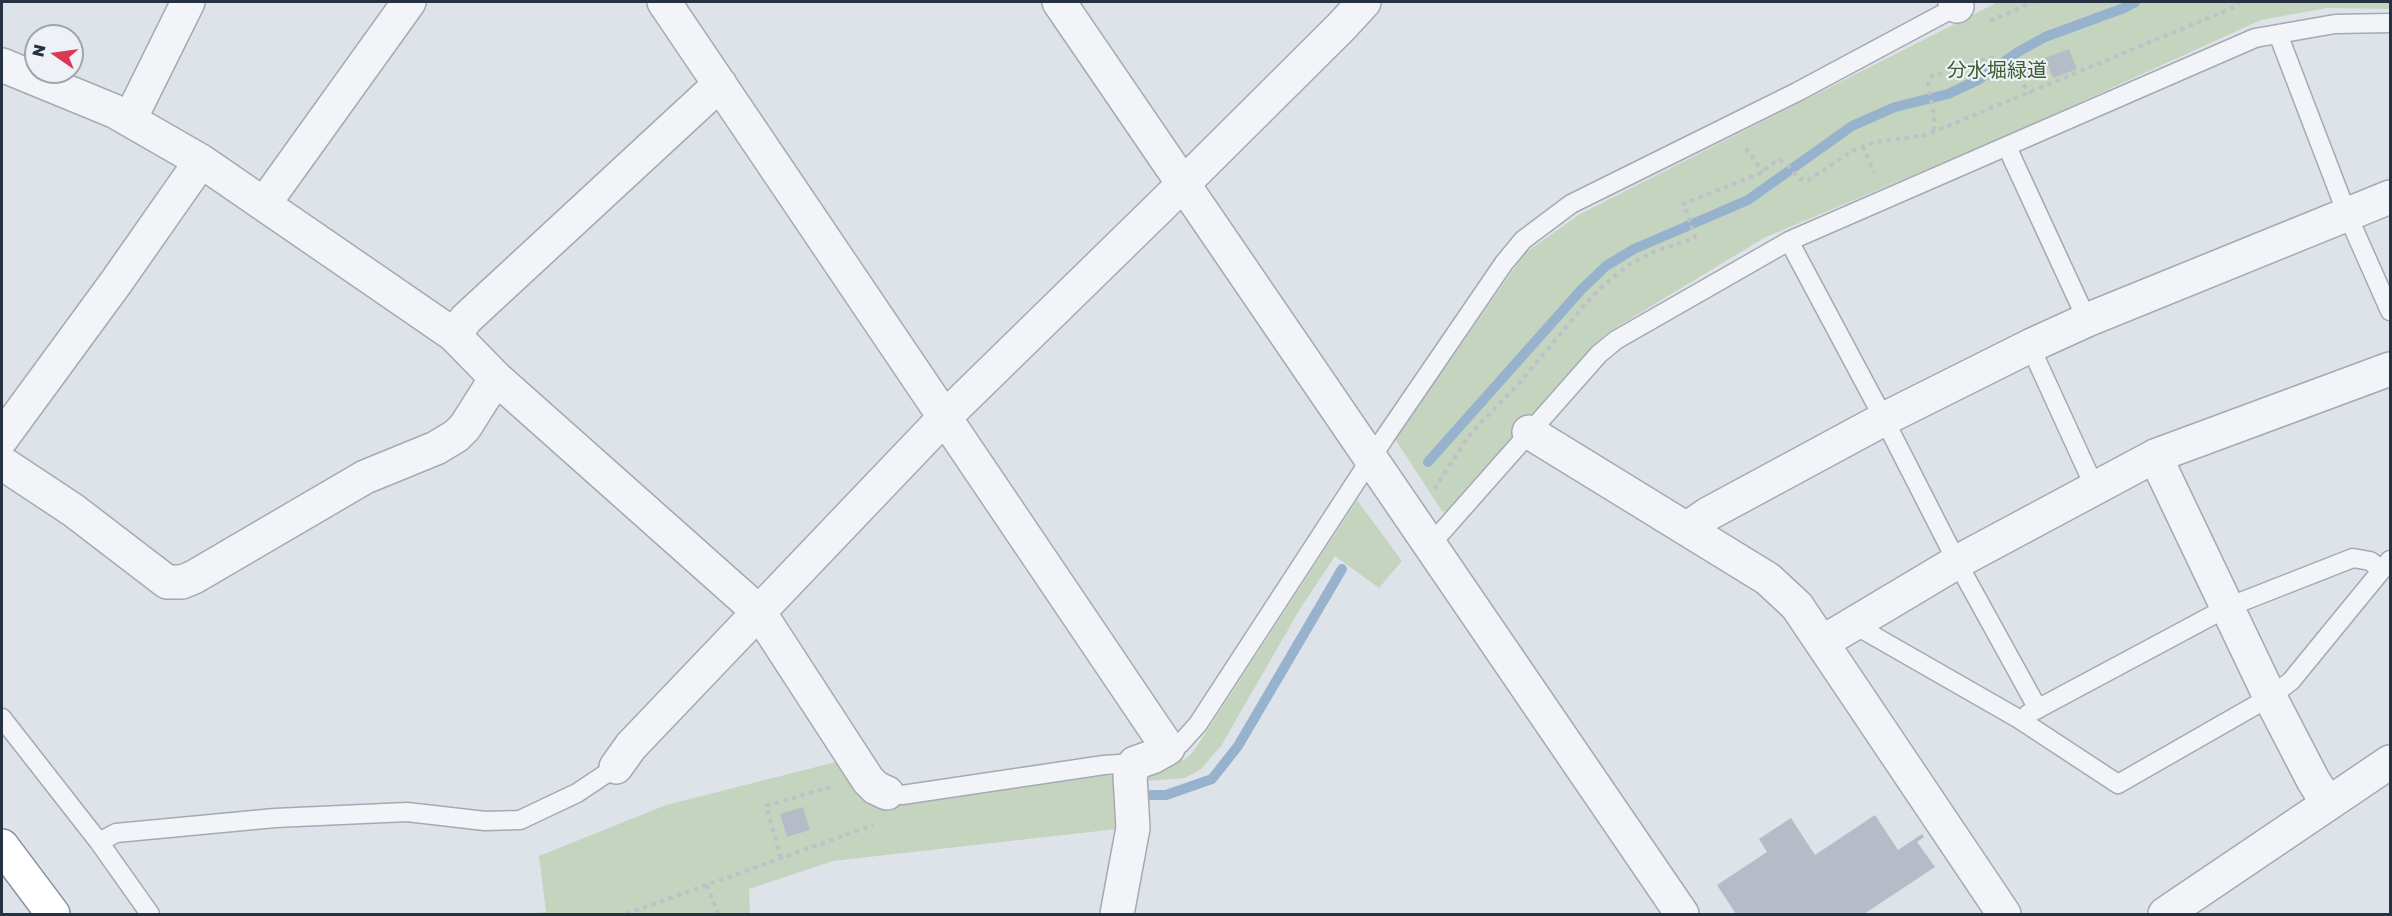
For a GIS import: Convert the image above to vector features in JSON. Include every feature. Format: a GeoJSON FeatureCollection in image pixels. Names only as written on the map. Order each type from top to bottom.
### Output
{"type":"FeatureCollection","features":[{"type":"Feature","properties":{"kind":"highway"},"geometry":{"type":"LineString","coordinates":[[2,846],[53,915]]}},
{"type":"Feature","properties":{"kind":"street"},"geometry":{"type":"LineString","coordinates":[[130,119],[188,2]]}},
{"type":"Feature","properties":{"kind":"street"},"geometry":{"type":"LineString","coordinates":[[264,204],[409,2]]}},
{"type":"Feature","properties":{"kind":"street"},"geometry":{"type":"LineString","coordinates":[[664,2],[946,416],[1168,748],[1135,763],[1130,776],[1133,828],[1117,915]]}},
{"type":"Feature","properties":{"kind":"street"},"geometry":{"type":"LineString","coordinates":[[1059,2],[1682,915]]}},
{"type":"Feature","properties":{"kind":"street"},"geometry":{"type":"LineString","coordinates":[[616,767],[632,746],[946,416],[1184,184],[1364,2]]}},
{"type":"Feature","properties":{"kind":"street"},"geometry":{"type":"LineString","coordinates":[[2,64],[130,119],[201,161],[454,335],[496,378],[759,612],[876,784]]}},
{"type":"Feature","properties":{"kind":"street"},"geometry":{"type":"LineString","coordinates":[[454,335],[466,319],[720,84]]}},
{"type":"Feature","properties":{"kind":"street"},"geometry":{"type":"LineString","coordinates":[[2,438],[201,161]]}},
{"type":"Feature","properties":{"kind":"street"},"geometry":{"type":"LineString","coordinates":[[1688,528],[1708,514],[1884,419],[2030,346],[2087,320],[2391,197]]}},
{"type":"Feature","properties":{"kind":"street"},"geometry":{"type":"LineString","coordinates":[[1823,642],[1957,562],[2155,456],[2391,369]]}},
{"type":"Feature","properties":{"kind":"street"},"geometry":{"type":"LineString","coordinates":[[2,463],[73,510],[167,582],[182,582],[194,578],[364,477],[446,442],[465,428],[496,378]]}},
{"type":"Feature","properties":{"kind":"street"},"geometry":{"type":"LineString","coordinates":[[1529,432],[1768,579],[1797,606],[2004,915]]}},
{"type":"Feature","properties":{"kind":"street"},"geometry":{"type":"LineString","coordinates":[[2155,456],[2270,697],[2328,804]]}},
{"type":"Feature","properties":{"kind":"street"},"geometry":{"type":"LineString","coordinates":[[2165,915],[2391,762]]}},
{"type":"Feature","properties":{"kind":"lane"},"geometry":{"type":"LineString","coordinates":[[1168,748],[1180,744],[1198,724],[1371,459],[1504,263],[1523,240],[1571,204],[1965,9]]}},
{"type":"Feature","properties":{"kind":"lane"},"geometry":{"type":"LineString","coordinates":[[1431,544],[1599,354],[1616,340],[1789,241],[2256,38],[2335,24],[2391,23]]}},
{"type":"Feature","properties":{"kind":"lane"},"geometry":{"type":"LineString","coordinates":[[2278,34],[2347,214],[2391,312]]}},
{"type":"Feature","properties":{"kind":"lane"},"geometry":{"type":"LineString","coordinates":[[2007,147],[2087,320]]}},
{"type":"Feature","properties":{"kind":"lane"},"geometry":{"type":"LineString","coordinates":[[1789,241],[1957,562],[2038,709]]}},
{"type":"Feature","properties":{"kind":"lane"},"geometry":{"type":"LineString","coordinates":[[2030,346],[2095,488]]}},
{"type":"Feature","properties":{"kind":"lane"},"geometry":{"type":"LineString","coordinates":[[1853,624],[2019,719],[2118,784],[2270,697],[2291,681],[2386,565],[2353,558],[2228,607],[2019,719]]}},
{"type":"Feature","properties":{"kind":"lane"},"geometry":{"type":"LineString","coordinates":[[2,717],[99,842],[150,915]]}},
{"type":"Feature","properties":{"kind":"lane"},"geometry":{"type":"LineString","coordinates":[[876,784],[902,795],[1104,765],[1135,763]]}},
{"type":"Feature","properties":{"kind":"lane"},"geometry":{"type":"LineString","coordinates":[[99,842],[116,833],[275,818],[407,812],[485,821],[520,820],[577,793],[616,767]]}},
{"type":"Feature","properties":{"kind":"path"},"geometry":{"type":"LineString","coordinates":[[1965,9],[2033,2]]}},
{"type":"Feature","properties":{"kind":"path"},"geometry":{"type":"LineString","coordinates":[[1431,494],[1471,433],[1521,381],[1599,290],[1638,260],[1653,252],[1695,238],[1683,204],[1762,172],[1780,160],[1800,179],[1807,181],[1863,146],[1926,135],[2237,6],[2238,2]]}},
{"type":"Feature","properties":{"kind":"path"},"geometry":{"type":"LineString","coordinates":[[1934,131],[1934,115],[1928,84],[1932,76],[1992,57],[2001,61],[2031,93]]}},
{"type":"Feature","properties":{"kind":"path"},"geometry":{"type":"LineString","coordinates":[[1745,146],[1762,172]]}},
{"type":"Feature","properties":{"kind":"path"},"geometry":{"type":"LineString","coordinates":[[1863,146],[1878,182]]}},
{"type":"Feature","properties":{"kind":"path"},"geometry":{"type":"LineString","coordinates":[[781,858],[766,806],[876,784]]}},
{"type":"Feature","properties":{"kind":"path"},"geometry":{"type":"LineString","coordinates":[[626,915],[875,824]]}},
{"type":"Feature","properties":{"kind":"path"},"geometry":{"type":"LineString","coordinates":[[706,885],[718,915]]}},
{"type":"Feature","properties":{"kind":"green space","name":"分水堀緑道"},"geometry":{"type":"Polygon","coordinates":[[[1998,2],[2390,2],[2390,9],[2327,8],[2261,20],[2008,135],[1764,238],[1610,331],[1595,344],[1450,512],[1442,511],[1395,439],[1525,253],[1580,214],[1998,2]]]}},
{"type":"Feature","properties":{"kind":"green space"},"geometry":{"type":"Polygon","coordinates":[[[1357,500],[1402,561],[1379,588],[1335,556],[1300,609],[1221,746],[1200,770],[1185,778],[1147,781],[1150,768],[1184,760],[1193,752],[1357,500]]]}},
{"type":"Feature","properties":{"kind":"green space"},"geometry":{"type":"Polygon","coordinates":[[[836,762],[871,805],[879,808],[1108,774],[1118,780],[1117,829],[833,861],[749,889],[750,914],[522,914],[546,912],[539,856],[666,805],[836,762]]]}},
{"type":"Feature","properties":{"kind":"building"},"geometry":{"type":"Polygon","coordinates":[[[2069,49],[2077,69],[2053,78],[2045,58],[2069,49]]]}},
{"type":"Feature","properties":{"kind":"building"},"geometry":{"type":"Polygon","coordinates":[[[803,807],[810,830],[787,837],[780,814],[803,807]]]}},
{"type":"Feature","properties":{"kind":"building"},"geometry":{"type":"Polygon","coordinates":[[[1875,815],[1898,850],[1922,834],[1924,837],[1917,842],[1935,867],[1864,914],[1736,914],[1717,885],[1767,852],[1759,839],[1791,818],[1815,855],[1875,815]]]}},
{"type":"Feature","properties":{"kind":"waterway"},"geometry":{"type":"LineString","coordinates":[[1428,462],[1582,289],[1606,266],[1634,249],[1748,200],[1852,126],[1895,107],[1948,94],[1978,80],[2018,52],[2045,37],[2135,2]]}},
{"type":"Feature","properties":{"kind":"waterway"},"geometry":{"type":"LineString","coordinates":[[1151,795],[1166,795],[1212,779],[1238,746],[1342,569]]}}]}
